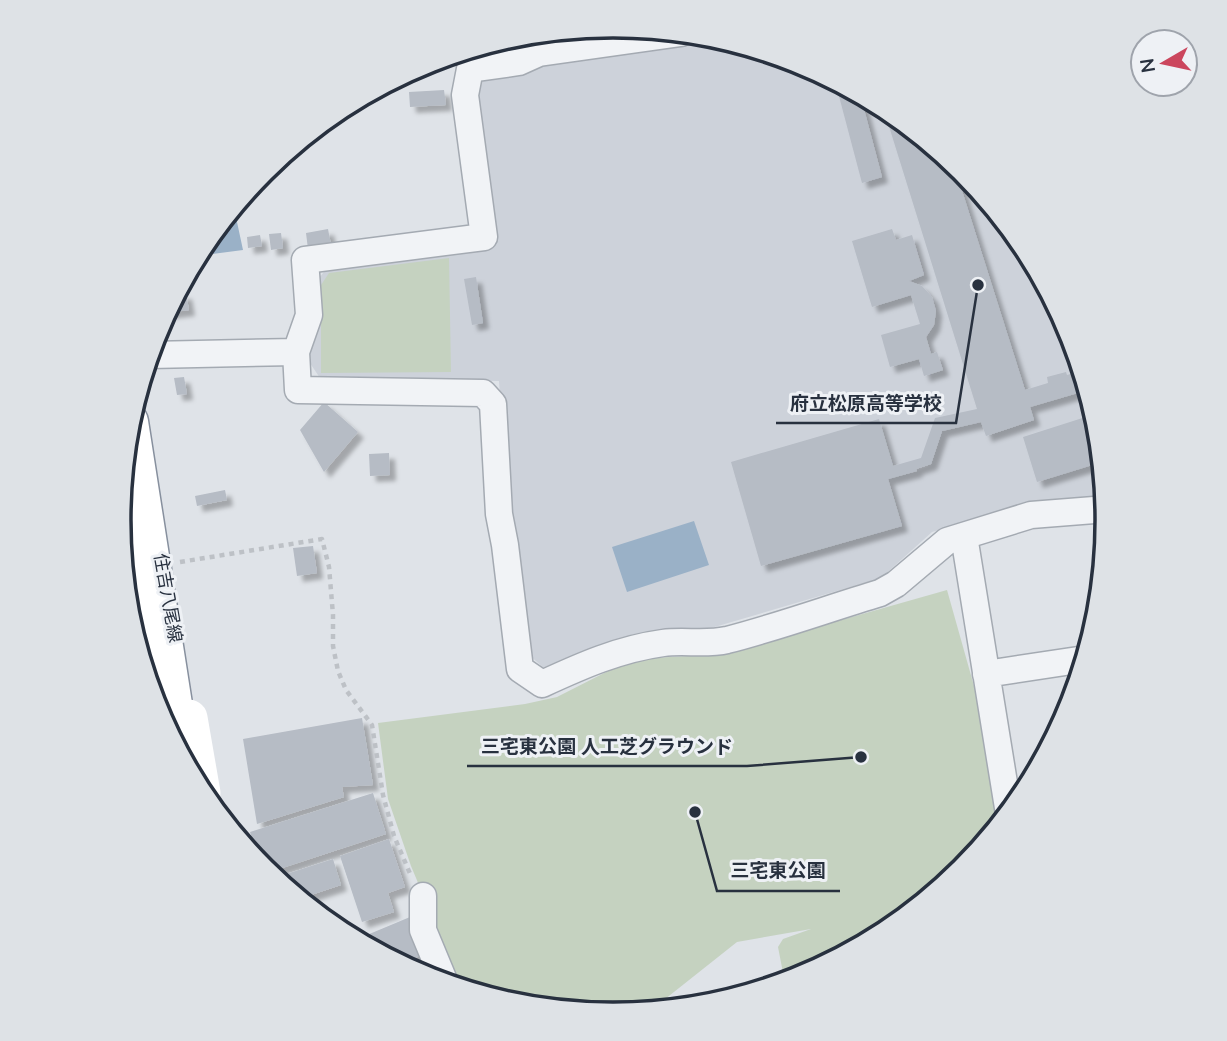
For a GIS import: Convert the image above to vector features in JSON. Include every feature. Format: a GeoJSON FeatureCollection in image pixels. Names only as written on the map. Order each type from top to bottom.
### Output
{"type":"FeatureCollection","features":[{"type":"Feature","properties":{"kind":"highway"},"geometry":{"type":"LineString","coordinates":[[135,464],[176,722]]}},
{"type":"Feature","properties":{"kind":"main road","name":"住吉八尾線"},"geometry":{"type":"LineString","coordinates":[[140,432],[197,763]]}},
{"type":"Feature","properties":{"kind":"street"},"geometry":{"type":"LineString","coordinates":[[583,40],[539,52],[519,62],[470,69],[465,95],[484,237],[305,260],[309,315],[296,352],[298,390],[482,393],[493,404],[499,514],[520,669],[542,684],[595,659],[630,649],[666,642],[695,644],[725,640],[880,593],[896,584],[947,541],[1031,515],[1095,510]]}},
{"type":"Feature","properties":{"kind":"street"},"geometry":{"type":"LineString","coordinates":[[161,355],[296,352]]}},
{"type":"Feature","properties":{"kind":"street"},"geometry":{"type":"LineString","coordinates":[[964,536],[1007,799]]}},
{"type":"Feature","properties":{"kind":"street"},"geometry":{"type":"LineString","coordinates":[[986,674],[1074,661]]}},
{"type":"Feature","properties":{"kind":"street"},"geometry":{"type":"LineString","coordinates":[[423,901],[423,930],[440,970]]}},
{"type":"Feature","properties":{"kind":"path"},"geometry":{"type":"LineString","coordinates":[[163,565],[322,539],[333,615],[332,646],[338,671],[345,690],[372,725],[383,795],[394,836],[423,901]]}},
{"type":"Feature","properties":{"kind":"shaded area"},"geometry":{"type":"Polygon","coordinates":[[[674,43],[708,48],[768,64],[827,88],[855,103],[907,138],[954,180],[996,227],[1046,307],[1059,336],[1079,396],[1091,458],[1095,499],[1025,505],[932,532],[881,578],[694,633],[634,634],[544,668],[528,654],[507,497],[499,381],[320,378],[306,357],[316,282],[327,268],[493,247],[473,99],[480,73],[674,43]]]}},
{"type":"Feature","properties":{"kind":"green space"},"geometry":{"type":"Polygon","coordinates":[[[449,258],[451,372],[321,373],[321,285],[329,273],[449,258]]]}},
{"type":"Feature","properties":{"kind":"green space"},"geometry":{"type":"Polygon","coordinates":[[[947,590],[983,718],[998,811],[954,861],[907,903],[827,953],[783,972],[778,947],[783,939],[811,929],[737,942],[665,999],[614,1002],[551,998],[519,993],[457,976],[411,866],[388,799],[378,723],[525,704],[557,697],[618,666],[652,658],[722,654],[947,590]]]}},
{"type":"Feature","properties":{"kind":"water"},"geometry":{"type":"Polygon","coordinates":[[[237,220],[237,222],[243,250],[212,254],[237,220]]]}},
{"type":"Feature","properties":{"kind":"water"},"geometry":{"type":"Polygon","coordinates":[[[694,521],[709,565],[627,592],[612,547],[694,521]]]}},
{"type":"Feature","properties":{"kind":"building"},"geometry":{"type":"Polygon","coordinates":[[[444,90],[446,105],[410,107],[409,92],[444,90]]]}},
{"type":"Feature","properties":{"kind":"building"},"geometry":{"type":"Polygon","coordinates":[[[838,94],[864,109],[882,177],[862,183],[838,94]]]}},
{"type":"Feature","properties":{"kind":"building"},"geometry":{"type":"Polygon","coordinates":[[[889,125],[931,158],[961,187],[1025,390],[1048,383],[1047,377],[1066,372],[1067,375],[1072,374],[1078,393],[1030,407],[1034,420],[986,436],[981,422],[942,431],[931,464],[888,479],[902,526],[761,566],[731,462],[879,419],[893,466],[921,458],[935,418],[977,409],[889,125]]]}},
{"type":"Feature","properties":{"kind":"building"},"geometry":{"type":"Polygon","coordinates":[[[328,229],[331,245],[308,249],[306,233],[328,229]]]}},
{"type":"Feature","properties":{"kind":"building"},"geometry":{"type":"Polygon","coordinates":[[[892,229],[896,240],[912,235],[924,275],[909,281],[922,286],[932,297],[936,311],[934,325],[926,337],[931,354],[937,352],[943,370],[924,376],[919,359],[890,367],[881,335],[920,324],[911,295],[872,307],[852,241],[892,229]]]}},
{"type":"Feature","properties":{"kind":"building"},"geometry":{"type":"Polygon","coordinates":[[[281,233],[283,248],[271,250],[269,234],[281,233]]]}},
{"type":"Feature","properties":{"kind":"building"},"geometry":{"type":"Polygon","coordinates":[[[260,235],[262,246],[248,248],[247,237],[260,235]]]}},
{"type":"Feature","properties":{"kind":"building"},"geometry":{"type":"Polygon","coordinates":[[[476,277],[483,323],[472,325],[464,279],[476,277]]]}},
{"type":"Feature","properties":{"kind":"building"},"geometry":{"type":"Polygon","coordinates":[[[187,297],[189,310],[179,311],[187,297]]]}},
{"type":"Feature","properties":{"kind":"building"},"geometry":{"type":"Polygon","coordinates":[[[184,377],[187,394],[177,395],[174,378],[184,377]]]}},
{"type":"Feature","properties":{"kind":"building"},"geometry":{"type":"Polygon","coordinates":[[[324,402],[358,432],[324,472],[300,430],[324,402]]]}},
{"type":"Feature","properties":{"kind":"building"},"geometry":{"type":"Polygon","coordinates":[[[1084,418],[1092,465],[1037,482],[1023,437],[1084,418]]]}},
{"type":"Feature","properties":{"kind":"building"},"geometry":{"type":"Polygon","coordinates":[[[389,453],[390,475],[370,476],[369,454],[389,453]]]}},
{"type":"Feature","properties":{"kind":"building"},"geometry":{"type":"Polygon","coordinates":[[[225,490],[227,500],[197,506],[195,496],[225,490]]]}},
{"type":"Feature","properties":{"kind":"building"},"geometry":{"type":"Polygon","coordinates":[[[313,546],[317,573],[297,576],[293,548],[313,546]]]}},
{"type":"Feature","properties":{"kind":"building"},"geometry":{"type":"Polygon","coordinates":[[[362,718],[373,785],[342,787],[344,797],[257,824],[243,739],[362,718]]]}},
{"type":"Feature","properties":{"kind":"building"},"geometry":{"type":"Polygon","coordinates":[[[373,793],[386,834],[281,868],[253,840],[250,832],[373,793]]]}},
{"type":"Feature","properties":{"kind":"building"},"geometry":{"type":"Polygon","coordinates":[[[389,839],[405,887],[388,893],[394,912],[362,922],[340,856],[389,839]]]}},
{"type":"Feature","properties":{"kind":"building"},"geometry":{"type":"Polygon","coordinates":[[[333,859],[341,885],[311,895],[287,874],[333,859]]]}},
{"type":"Feature","properties":{"kind":"building"},"geometry":{"type":"Polygon","coordinates":[[[410,917],[425,954],[413,959],[367,935],[410,917]]]}},
{"type":"Feature","properties":{"kind":"place","name":"府立松原高等学校"},"geometry":{"type":"Point","coordinates":[978,285]}},
{"type":"Feature","properties":{"kind":"place","name":"三宅東公園 人工芝グラウンド"},"geometry":{"type":"Point","coordinates":[861,757]}},
{"type":"Feature","properties":{"kind":"place","name":"三宅東公園"},"geometry":{"type":"Point","coordinates":[695,812]}}]}
